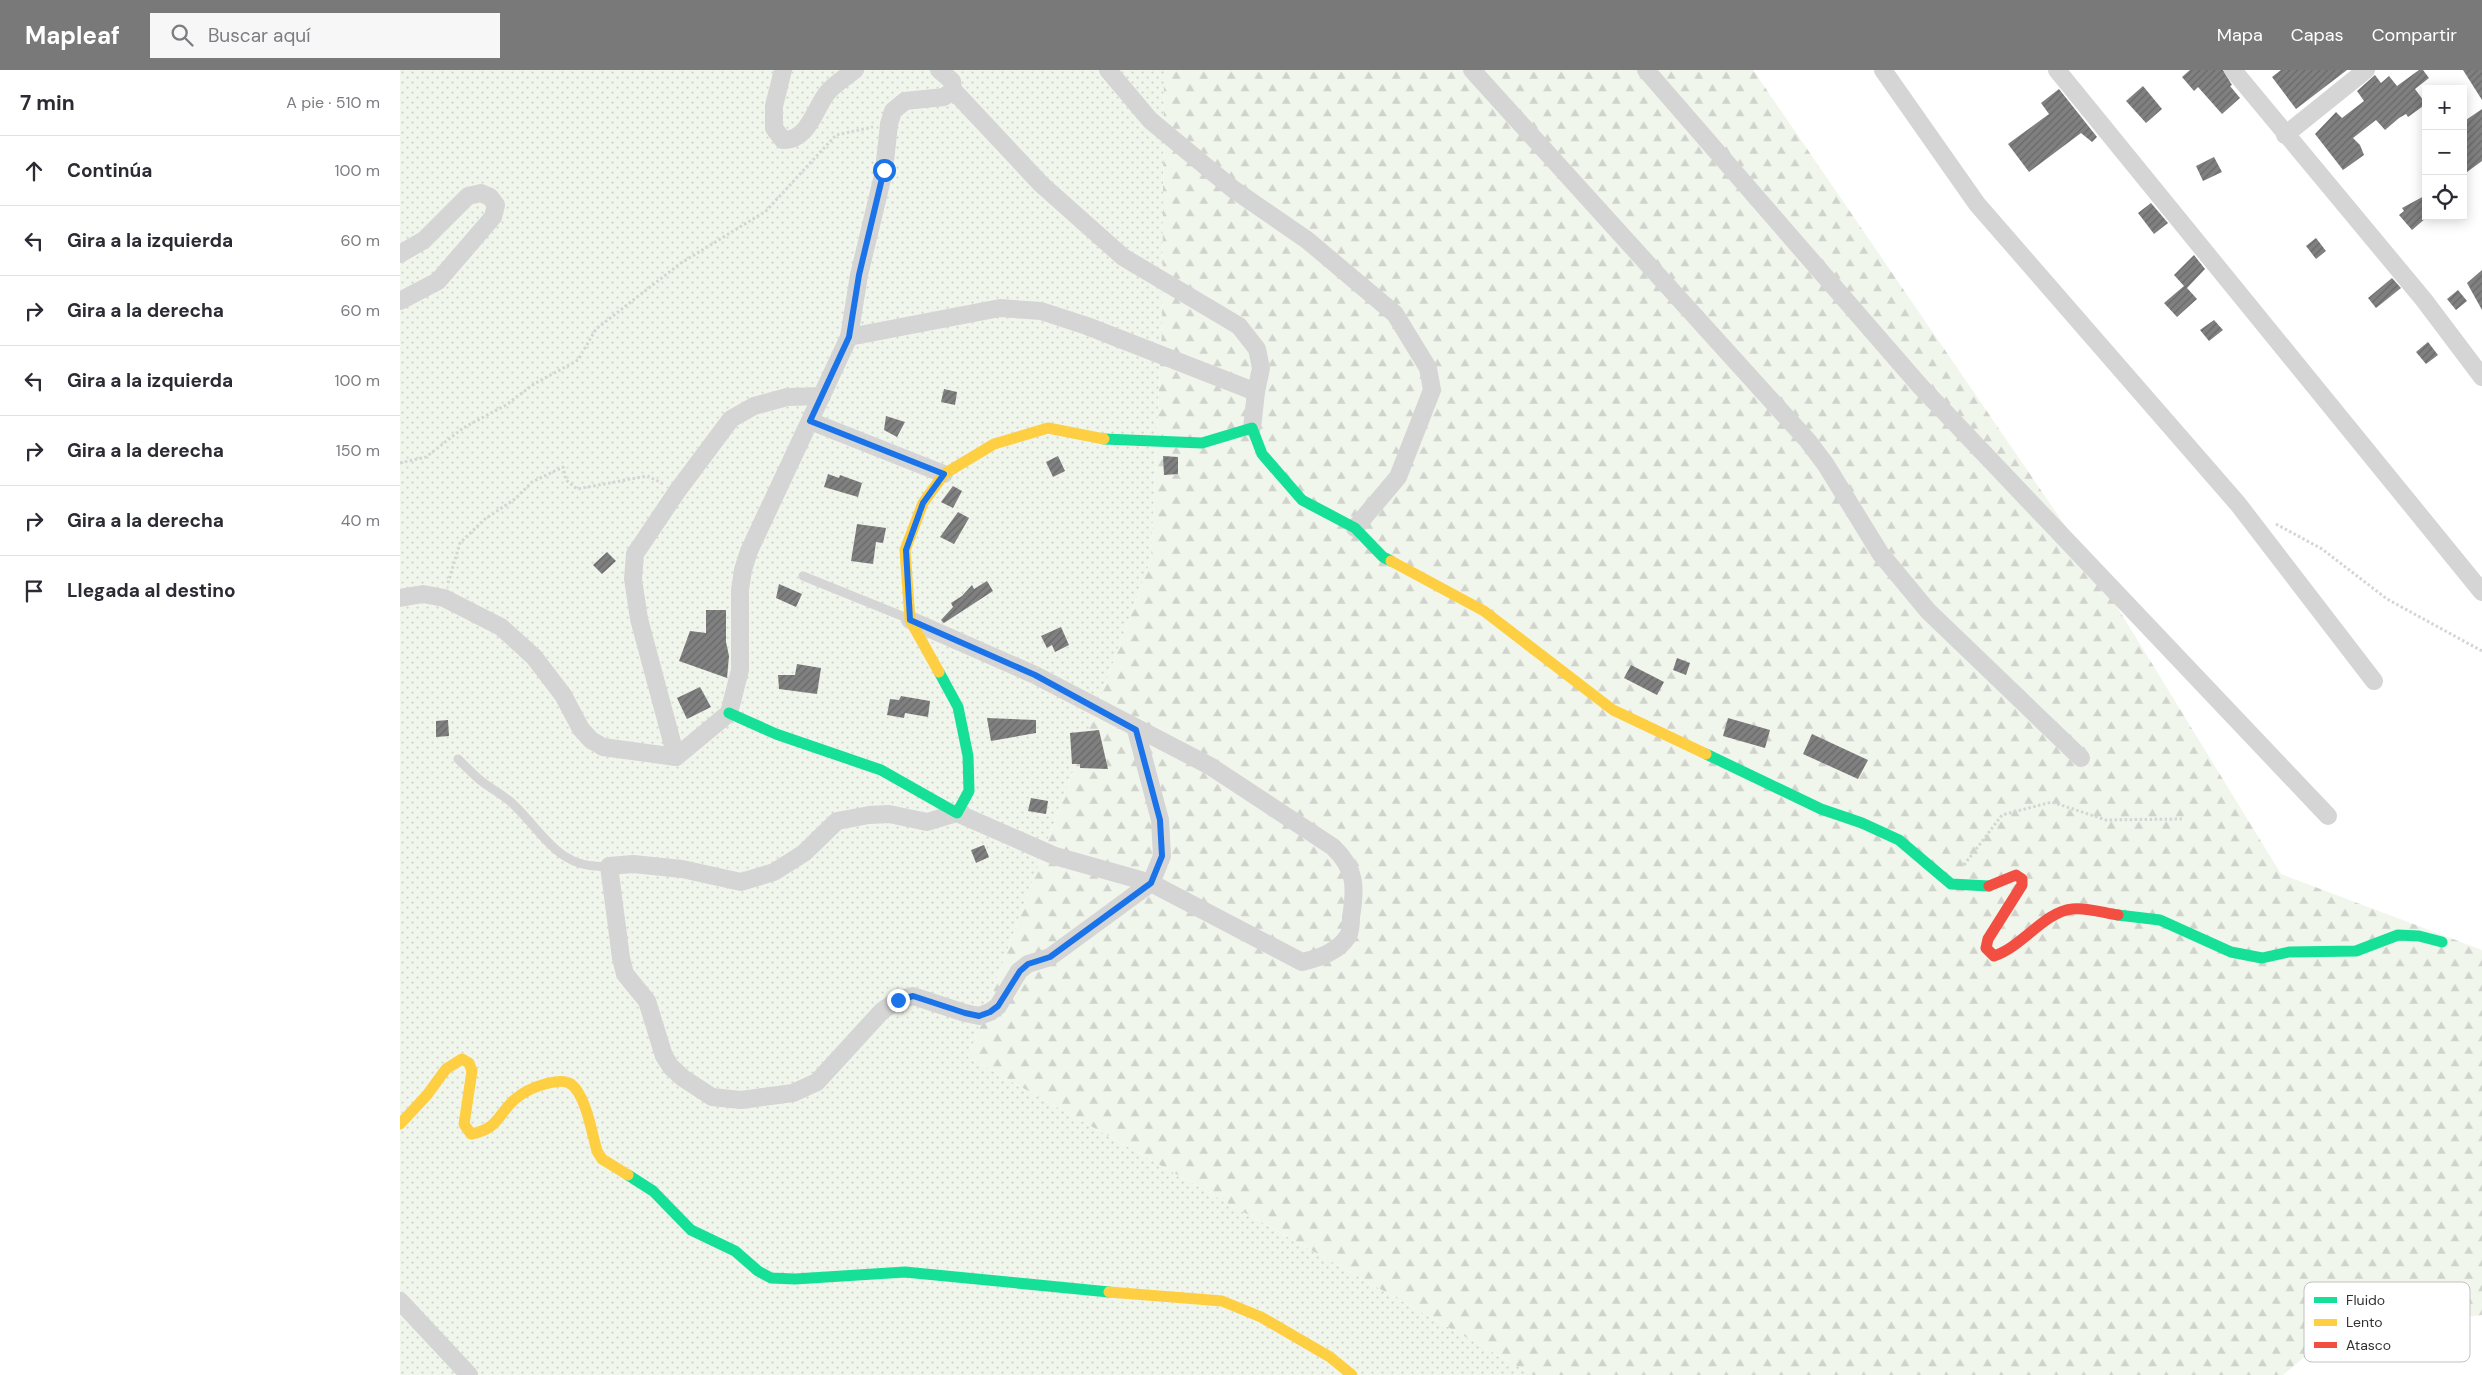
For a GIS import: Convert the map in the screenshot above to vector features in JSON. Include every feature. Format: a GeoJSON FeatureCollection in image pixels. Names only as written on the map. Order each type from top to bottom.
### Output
{"type":"FeatureCollection","features":[{"type":"Feature","properties":{"kind":"street"},"geometry":{"type":"LineString","coordinates":[[783,70],[774,106],[774,128],[783,140],[792,140],[804,132],[828,92],[854,70]]}},
{"type":"Feature","properties":{"kind":"street"},"geometry":{"type":"LineString","coordinates":[[939,70],[952,81],[953,90],[1041,184],[1123,257],[1239,326],[1257,349],[1261,368],[1252,428],[1262,454],[1302,500],[1355,528],[1383,557],[1484,611],[1613,710],[1821,809],[1862,823],[1899,840],[1951,884],[1989,886],[2016,875],[2022,879],[2022,885],[1988,939],[1986,948],[1994,956],[2008,952],[2045,921],[2072,909],[2160,920],[2231,952],[2262,958],[2289,952],[2356,951],[2398,935],[2419,936],[2442,942]]}},
{"type":"Feature","properties":{"kind":"street"},"geometry":{"type":"LineString","coordinates":[[1108,70],[1150,120],[1233,189],[1308,240],[1395,314],[1428,368],[1432,390],[1398,477],[1355,528]]}},
{"type":"Feature","properties":{"kind":"street"},"geometry":{"type":"LineString","coordinates":[[1472,70],[1808,441],[1826,465],[1880,553],[1928,611],[2081,758]]}},
{"type":"Feature","properties":{"kind":"street"},"geometry":{"type":"LineString","coordinates":[[1646,70],[1920,386],[2328,816]]}},
{"type":"Feature","properties":{"kind":"street"},"geometry":{"type":"LineString","coordinates":[[1883,70],[1977,204],[2238,504],[2374,681]]}},
{"type":"Feature","properties":{"kind":"street"},"geometry":{"type":"LineString","coordinates":[[2058,70],[2482,592]]}},
{"type":"Feature","properties":{"kind":"street"},"geometry":{"type":"LineString","coordinates":[[2233,70],[2424,300],[2482,377]]}},
{"type":"Feature","properties":{"kind":"street"},"geometry":{"type":"LineString","coordinates":[[2286,135],[2366,70]]}},
{"type":"Feature","properties":{"kind":"street"},"geometry":{"type":"LineString","coordinates":[[400,598],[423,594],[444,598],[501,627],[534,657],[563,695],[582,729],[592,740],[603,747],[676,757],[729,714],[740,670],[740,590],[743,570],[749,550],[849,337],[859,275],[884,170],[888,124],[893,111],[905,101],[944,97],[953,90]]}},
{"type":"Feature","properties":{"kind":"street"},"geometry":{"type":"LineString","coordinates":[[400,254],[424,240],[468,196],[480,193],[490,197],[496,205],[493,217],[438,281],[400,301]]}},
{"type":"Feature","properties":{"kind":"street"},"geometry":{"type":"LineString","coordinates":[[849,337],[1000,308],[1040,311],[1087,326],[1256,392]]}},
{"type":"Feature","properties":{"kind":"street"},"geometry":{"type":"LineString","coordinates":[[676,757],[639,619],[633,579],[636,554],[678,490],[731,419],[754,406],[787,397],[822,396]]}},
{"type":"Feature","properties":{"kind":"street"},"geometry":{"type":"LineString","coordinates":[[810,421],[944,474]]}},
{"type":"Feature","properties":{"kind":"street"},"geometry":{"type":"LineString","coordinates":[[1136,730],[1160,820],[1162,856],[1151,883],[1050,957],[1028,964],[1020,971],[998,1006],[990,1012],[979,1016],[913,996],[898,1000],[882,1011],[817,1082],[793,1094],[741,1100],[712,1097],[671,1068],[664,1056],[647,1001],[626,974],[621,958],[609,866],[632,864],[682,869],[741,882],[774,872],[782,867],[804,853],[837,821],[869,815],[889,814],[927,822],[957,813],[968,791],[968,756],[958,707],[910,620],[906,550],[923,503],[944,474],[994,444],[1048,428],[1106,440],[1202,443],[1252,428]]}},
{"type":"Feature","properties":{"kind":"street"},"geometry":{"type":"LineString","coordinates":[[729,714],[776,734],[881,770],[957,813],[1055,856],[1151,883],[1302,962],[1318,958],[1332,951],[1349,935],[1354,895],[1352,873],[1343,856],[1333,847],[1210,766],[1136,730],[1035,675],[910,620]]}},
{"type":"Feature","properties":{"kind":"street"},"geometry":{"type":"LineString","coordinates":[[400,1124],[448,1067],[462,1059],[469,1063],[472,1071],[464,1124],[471,1134],[485,1132],[499,1122],[513,1101],[535,1086],[557,1081],[570,1083],[580,1094],[597,1152],[602,1159],[653,1191],[691,1230],[735,1251],[758,1271],[771,1278],[795,1279],[905,1272],[982,1281],[1222,1301],[1261,1316],[1330,1357],[1352,1375]]}},
{"type":"Feature","properties":{"kind":"street"},"geometry":{"type":"LineString","coordinates":[[400,1301],[469,1375]]}},
{"type":"Feature","properties":{"kind":"lane"},"geometry":{"type":"LineString","coordinates":[[803,576],[910,620]]}},
{"type":"Feature","properties":{"kind":"lane"},"geometry":{"type":"LineString","coordinates":[[458,759],[480,780],[514,804],[556,851],[570,860],[594,867],[609,866]]}},
{"type":"Feature","properties":{"kind":"path"},"geometry":{"type":"LineString","coordinates":[[400,462],[426,457],[463,428],[506,405],[534,384],[578,360],[596,329],[682,264],[766,211],[836,134],[888,124]]}},
{"type":"Feature","properties":{"kind":"path"},"geometry":{"type":"LineString","coordinates":[[444,598],[460,543],[485,519],[515,499],[532,482],[563,467],[566,480],[577,489],[647,476],[678,490]]}},
{"type":"Feature","properties":{"kind":"path"},"geometry":{"type":"LineString","coordinates":[[2272,522],[2322,549],[2387,599],[2482,651]]}},
{"type":"Feature","properties":{"kind":"path"},"geometry":{"type":"LineString","coordinates":[[1951,884],[2002,815],[2052,802],[2106,820],[2182,819]]}},
{"type":"Feature","properties":{"kind":"green space"},"geometry":{"type":"Polygon","coordinates":[[[400,70],[1164,70],[1162,327],[1151,559],[968,1057],[1533,1375],[400,1375],[400,70]]]}},
{"type":"Feature","properties":{"kind":"green space"},"geometry":{"type":"Polygon","coordinates":[[[1164,70],[1753,70],[2086,556],[2281,874],[2482,950],[2482,1315],[2470,1316],[2470,1282],[2304,1282],[2304,1357],[2283,1375],[1533,1375],[968,1057],[1151,559],[1162,327],[1164,70]]]}},
{"type":"Feature","properties":{"kind":"building"},"geometry":{"type":"Polygon","coordinates":[[[2190,70],[2223,70],[2232,85],[2230,86],[2240,98],[2222,114],[2198,87],[2194,91],[2182,77],[2190,70]]]}},
{"type":"Feature","properties":{"kind":"building"},"geometry":{"type":"Polygon","coordinates":[[[2281,70],[2347,70],[2296,109],[2272,77],[2281,70]]]}},
{"type":"Feature","properties":{"kind":"building"},"geometry":{"type":"Polygon","coordinates":[[[2419,70],[2423,70],[2429,78],[2415,89],[2422,99],[2422,107],[2408,117],[2406,114],[2399,118],[2385,130],[2376,120],[2353,138],[2360,145],[2364,155],[2343,170],[2315,134],[2336,112],[2342,118],[2364,101],[2357,91],[2375,75],[2381,83],[2389,76],[2397,86],[2419,70]]]}},
{"type":"Feature","properties":{"kind":"building"},"geometry":{"type":"Polygon","coordinates":[[[2463,70],[2482,70],[2482,100],[2463,70]]]}},
{"type":"Feature","properties":{"kind":"building"},"geometry":{"type":"Polygon","coordinates":[[[2143,86],[2162,109],[2146,123],[2126,101],[2143,86]]]}},
{"type":"Feature","properties":{"kind":"building"},"geometry":{"type":"Polygon","coordinates":[[[2059,89],[2097,137],[2092,142],[2081,133],[2029,172],[2008,144],[2049,114],[2041,103],[2059,89]]]}},
{"type":"Feature","properties":{"kind":"building"},"geometry":{"type":"Polygon","coordinates":[[[2482,109],[2482,161],[2467,172],[2467,130],[2467,119],[2482,109]]]}},
{"type":"Feature","properties":{"kind":"building"},"geometry":{"type":"Polygon","coordinates":[[[2214,157],[2222,172],[2203,181],[2196,166],[2214,157]]]}},
{"type":"Feature","properties":{"kind":"building"},"geometry":{"type":"Polygon","coordinates":[[[2422,197],[2422,220],[2424,220],[2412,230],[2399,215],[2404,211],[2402,208],[2422,197]]]}},
{"type":"Feature","properties":{"kind":"building"},"geometry":{"type":"Polygon","coordinates":[[[2151,203],[2168,223],[2154,234],[2138,213],[2151,203]]]}},
{"type":"Feature","properties":{"kind":"building"},"geometry":{"type":"Polygon","coordinates":[[[2316,238],[2326,251],[2316,259],[2306,246],[2316,238]]]}},
{"type":"Feature","properties":{"kind":"building"},"geometry":{"type":"Polygon","coordinates":[[[2194,255],[2205,269],[2187,288],[2197,299],[2177,317],[2164,303],[2184,286],[2174,275],[2194,255]]]}},
{"type":"Feature","properties":{"kind":"building"},"geometry":{"type":"Polygon","coordinates":[[[2482,270],[2482,310],[2467,283],[2482,270]]]}},
{"type":"Feature","properties":{"kind":"building"},"geometry":{"type":"Polygon","coordinates":[[[2392,278],[2401,288],[2376,308],[2368,298],[2392,278]]]}},
{"type":"Feature","properties":{"kind":"building"},"geometry":{"type":"Polygon","coordinates":[[[2458,290],[2467,301],[2456,310],[2447,299],[2458,290]]]}},
{"type":"Feature","properties":{"kind":"building"},"geometry":{"type":"Polygon","coordinates":[[[2214,320],[2223,330],[2209,341],[2200,330],[2214,320]]]}},
{"type":"Feature","properties":{"kind":"building"},"geometry":{"type":"Polygon","coordinates":[[[2428,342],[2438,355],[2426,364],[2416,352],[2428,342]]]}},
{"type":"Feature","properties":{"kind":"building"},"geometry":{"type":"Polygon","coordinates":[[[944,389],[957,392],[955,405],[941,402],[944,389]]]}},
{"type":"Feature","properties":{"kind":"building"},"geometry":{"type":"Polygon","coordinates":[[[886,416],[905,422],[897,437],[884,430],[886,416]]]}},
{"type":"Feature","properties":{"kind":"building"},"geometry":{"type":"Polygon","coordinates":[[[1058,456],[1065,471],[1053,477],[1046,462],[1058,456]]]}},
{"type":"Feature","properties":{"kind":"building"},"geometry":{"type":"Polygon","coordinates":[[[1163,456],[1178,457],[1178,474],[1164,475],[1163,456]]]}},
{"type":"Feature","properties":{"kind":"building"},"geometry":{"type":"Polygon","coordinates":[[[828,474],[839,478],[840,475],[862,483],[858,497],[824,487],[828,474]]]}},
{"type":"Feature","properties":{"kind":"building"},"geometry":{"type":"Polygon","coordinates":[[[953,486],[962,491],[953,508],[941,502],[953,486]]]}},
{"type":"Feature","properties":{"kind":"building"},"geometry":{"type":"Polygon","coordinates":[[[958,512],[969,518],[954,544],[940,537],[958,512]]]}},
{"type":"Feature","properties":{"kind":"building"},"geometry":{"type":"Polygon","coordinates":[[[857,524],[886,528],[883,543],[876,542],[873,564],[851,561],[857,524]]]}},
{"type":"Feature","properties":{"kind":"building"},"geometry":{"type":"Polygon","coordinates":[[[607,552],[616,561],[602,574],[593,565],[607,552]]]}},
{"type":"Feature","properties":{"kind":"building"},"geometry":{"type":"Polygon","coordinates":[[[987,581],[993,591],[944,623],[941,620],[953,607],[951,603],[962,596],[972,585],[974,589],[987,581]]]}},
{"type":"Feature","properties":{"kind":"building"},"geometry":{"type":"Polygon","coordinates":[[[779,584],[802,594],[796,607],[776,598],[779,584]]]}},
{"type":"Feature","properties":{"kind":"building"},"geometry":{"type":"Polygon","coordinates":[[[706,610],[726,610],[726,642],[729,656],[727,678],[679,661],[690,631],[706,633],[706,610]]]}},
{"type":"Feature","properties":{"kind":"building"},"geometry":{"type":"Polygon","coordinates":[[[1061,627],[1069,645],[1055,652],[1052,645],[1047,648],[1041,636],[1061,627]]]}},
{"type":"Feature","properties":{"kind":"building"},"geometry":{"type":"Polygon","coordinates":[[[1677,658],[1690,663],[1686,675],[1673,670],[1677,658]]]}},
{"type":"Feature","properties":{"kind":"building"},"geometry":{"type":"Polygon","coordinates":[[[797,664],[821,668],[817,694],[779,689],[778,675],[795,675],[797,664]]]}},
{"type":"Feature","properties":{"kind":"building"},"geometry":{"type":"Polygon","coordinates":[[[1631,665],[1664,682],[1657,695],[1624,678],[1631,665]]]}},
{"type":"Feature","properties":{"kind":"building"},"geometry":{"type":"Polygon","coordinates":[[[700,687],[711,707],[687,719],[677,698],[700,687]]]}},
{"type":"Feature","properties":{"kind":"building"},"geometry":{"type":"Polygon","coordinates":[[[901,696],[930,701],[928,717],[905,713],[904,718],[887,715],[890,699],[899,700],[901,696]]]}},
{"type":"Feature","properties":{"kind":"building"},"geometry":{"type":"Polygon","coordinates":[[[987,718],[1036,720],[1036,733],[991,741],[987,718]]]}},
{"type":"Feature","properties":{"kind":"building"},"geometry":{"type":"Polygon","coordinates":[[[1728,718],[1770,730],[1765,748],[1723,736],[1728,718]]]}},
{"type":"Feature","properties":{"kind":"building"},"geometry":{"type":"Polygon","coordinates":[[[448,720],[449,736],[436,737],[436,721],[448,720]]]}},
{"type":"Feature","properties":{"kind":"building"},"geometry":{"type":"Polygon","coordinates":[[[1099,730],[1108,769],[1080,768],[1080,764],[1072,764],[1070,733],[1099,730]]]}},
{"type":"Feature","properties":{"kind":"building"},"geometry":{"type":"Polygon","coordinates":[[[1812,734],[1868,760],[1858,779],[1803,754],[1812,734]]]}},
{"type":"Feature","properties":{"kind":"building"},"geometry":{"type":"Polygon","coordinates":[[[1031,798],[1048,801],[1046,814],[1028,811],[1031,798]]]}},
{"type":"Feature","properties":{"kind":"building"},"geometry":{"type":"Polygon","coordinates":[[[984,845],[989,857],[976,863],[971,850],[984,845]]]}},
{"type":"Feature","properties":{"kind":"traffic: fast"},"geometry":{"type":"LineString","coordinates":[[1104,439],[1202,443],[1252,428],[1262,454],[1302,500],[1355,528],[1383,557],[1391,561]]}},
{"type":"Feature","properties":{"kind":"traffic: fast"},"geometry":{"type":"LineString","coordinates":[[729,713],[776,734],[881,770],[957,813],[969,791],[968,756],[958,707],[939,672]]}},
{"type":"Feature","properties":{"kind":"traffic: fast"},"geometry":{"type":"LineString","coordinates":[[1706,754],[1821,809],[1862,823],[1899,840],[1951,884],[1989,886]]}},
{"type":"Feature","properties":{"kind":"traffic: fast"},"geometry":{"type":"LineString","coordinates":[[2118,915],[2160,920],[2231,952],[2262,958],[2289,952],[2356,951],[2398,935],[2419,936],[2442,942]]}},
{"type":"Feature","properties":{"kind":"traffic: fast"},"geometry":{"type":"LineString","coordinates":[[628,1175],[653,1191],[691,1230],[735,1251],[758,1271],[771,1278],[795,1279],[905,1272],[1109,1292]]}},
{"type":"Feature","properties":{"kind":"traffic: slow"},"geometry":{"type":"LineString","coordinates":[[939,672],[910,620],[905,550],[923,503],[944,474],[994,444],[1048,428],[1104,439]]}},
{"type":"Feature","properties":{"kind":"traffic: slow"},"geometry":{"type":"LineString","coordinates":[[1391,561],[1484,611],[1613,710],[1706,754]]}},
{"type":"Feature","properties":{"kind":"traffic: slow"},"geometry":{"type":"LineString","coordinates":[[400,1124],[427,1095],[446,1069],[462,1059],[469,1063],[472,1071],[464,1124],[471,1134],[487,1129],[514,1100],[525,1092],[548,1083],[565,1082],[571,1084],[581,1097],[588,1115],[597,1151],[602,1159],[628,1175]]}},
{"type":"Feature","properties":{"kind":"traffic: slow"},"geometry":{"type":"LineString","coordinates":[[1109,1292],[1222,1301],[1261,1317],[1330,1357],[1352,1375]]}},
{"type":"Feature","properties":{"kind":"traffic: jam"},"geometry":{"type":"LineString","coordinates":[[1989,886],[2016,875],[2022,879],[2022,885],[1988,939],[1986,948],[1994,956],[2004,952],[2052,916],[2062,912],[2072,909],[2083,909],[2118,915]]}},
{"type":"Feature","properties":{"kind":"route"},"geometry":{"type":"LineString","coordinates":[[884,170],[859,275],[849,337],[810,421],[944,474],[923,503],[906,550],[910,620],[1035,675],[1136,730],[1160,820],[1162,856],[1151,883],[1050,957],[1028,964],[1013,980],[998,1006],[990,1012],[979,1016],[965,1013],[922,997],[913,996],[898,1000]]}}]}
